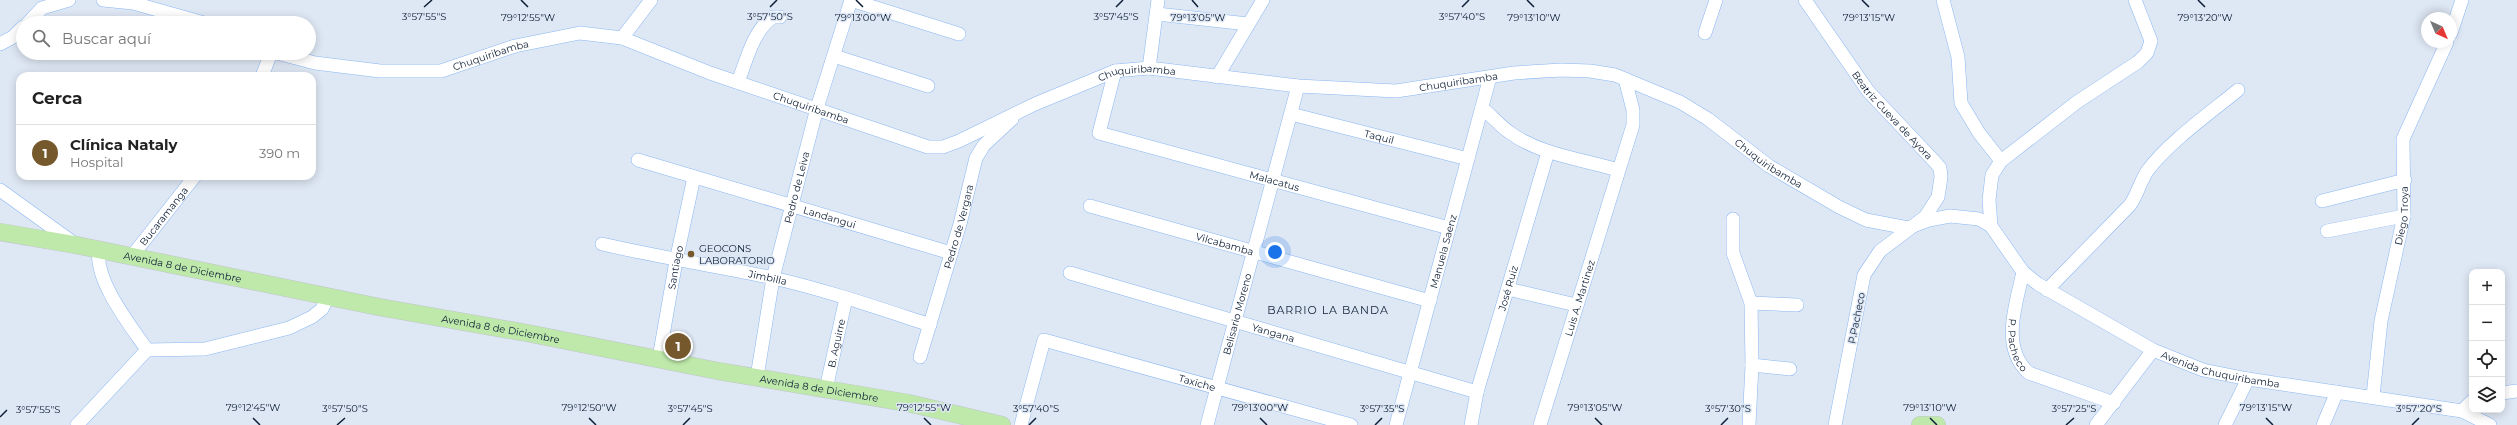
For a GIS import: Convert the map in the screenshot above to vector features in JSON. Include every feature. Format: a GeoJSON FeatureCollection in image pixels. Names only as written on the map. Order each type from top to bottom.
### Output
{"type":"FeatureCollection","features":[{"type":"Feature","properties":{"kind":"main road","name":"Avenida 8 de Diciembre"},"geometry":{"type":"LineString","coordinates":[[0,232],[132,256],[328,297],[757,377],[908,402],[1002,425]]}},
{"type":"Feature","properties":{"kind":"main road"},"geometry":{"type":"LineString","coordinates":[[1920,425],[1936,425]]}},
{"type":"Feature","properties":{"kind":"street"},"geometry":{"type":"LineString","coordinates":[[35,16],[42,8],[69,0]]}},
{"type":"Feature","properties":{"kind":"street"},"geometry":{"type":"LineString","coordinates":[[103,0],[133,3],[179,16]]}},
{"type":"Feature","properties":{"kind":"street"},"geometry":{"type":"LineString","coordinates":[[622,38],[651,0]]}},
{"type":"Feature","properties":{"kind":"street"},"geometry":{"type":"LineString","coordinates":[[851,0],[959,34]]}},
{"type":"Feature","properties":{"kind":"street","name":"Pedro de Leiva"},"geometry":{"type":"LineString","coordinates":[[757,377],[773,278],[817,108],[851,0]]}},
{"type":"Feature","properties":{"kind":"street"},"geometry":{"type":"LineString","coordinates":[[1149,68],[1158,0]]}},
{"type":"Feature","properties":{"kind":"street"},"geometry":{"type":"LineString","coordinates":[[1217,77],[1263,0]]}},
{"type":"Feature","properties":{"kind":"street"},"geometry":{"type":"LineString","coordinates":[[1704,34],[1716,0]]}},
{"type":"Feature","properties":{"kind":"street","name":"Beatriz Cueva de Ayora"},"geometry":{"type":"LineString","coordinates":[[1805,0],[1868,91],[1940,168],[1941,177],[1938,197],[1924,217],[1908,228]]}},
{"type":"Feature","properties":{"kind":"street"},"geometry":{"type":"LineString","coordinates":[[1943,0],[1958,57],[1961,103],[1979,133],[2001,161]]}},
{"type":"Feature","properties":{"kind":"street"},"geometry":{"type":"LineString","coordinates":[[1991,226],[1989,200],[1992,175],[2001,161],[2077,102],[2138,62],[2147,53],[2151,41],[2135,0]]}},
{"type":"Feature","properties":{"kind":"street"},"geometry":{"type":"LineString","coordinates":[[2457,15],[2462,0]]}},
{"type":"Feature","properties":{"kind":"street"},"geometry":{"type":"LineString","coordinates":[[1157,14],[1248,24]]}},
{"type":"Feature","properties":{"kind":"street"},"geometry":{"type":"LineString","coordinates":[[738,82],[752,46],[762,29],[773,17],[780,17]]}},
{"type":"Feature","properties":{"kind":"street","name":"Chuquiribamba"},"geometry":{"type":"LineString","coordinates":[[304,60],[315,63],[380,71],[441,71],[515,46],[580,33],[622,38],[738,82],[928,147],[943,147],[959,141],[1021,111],[1116,71],[1149,68],[1298,86],[1396,91],[1490,77],[1561,70],[1590,72],[1624,79],[1680,102],[1708,119],[1769,166],[1839,207],[1866,220],[1908,228]]}},
{"type":"Feature","properties":{"kind":"street"},"geometry":{"type":"LineString","coordinates":[[0,44],[16,34]]}},
{"type":"Feature","properties":{"kind":"street","name":"Diego Troya"},"geometry":{"type":"LineString","coordinates":[[2373,396],[2381,320],[2404,216],[2403,139],[2444,48]]}},
{"type":"Feature","properties":{"kind":"street"},"geometry":{"type":"LineString","coordinates":[[834,56],[928,86]]}},
{"type":"Feature","properties":{"kind":"street"},"geometry":{"type":"LineString","coordinates":[[264,72],[268,60]]}},
{"type":"Feature","properties":{"kind":"street","name":"Malacatus"},"geometry":{"type":"LineString","coordinates":[[1116,71],[1099,133],[1449,228]]}},
{"type":"Feature","properties":{"kind":"street","name":"Manuela Saenz"},"geometry":{"type":"LineString","coordinates":[[1396,425],[1490,77]]}},
{"type":"Feature","properties":{"kind":"street","name":"Luis A. Martinez"},"geometry":{"type":"LineString","coordinates":[[1540,425],[1633,125],[1633,110],[1624,79]]}},
{"type":"Feature","properties":{"kind":"street","name":"Belisario Moreno"},"geometry":{"type":"LineString","coordinates":[[1207,425],[1298,86]]}},
{"type":"Feature","properties":{"kind":"street"},"geometry":{"type":"LineString","coordinates":[[2047,290],[2130,206],[2138,195],[2142,180],[2148,169],[2177,141],[2238,90]]}},
{"type":"Feature","properties":{"kind":"street"},"geometry":{"type":"LineString","coordinates":[[1482,108],[1508,132],[1548,152],[1618,170]]}},
{"type":"Feature","properties":{"kind":"street","name":"Pedro de Vergara"},"geometry":{"type":"LineString","coordinates":[[920,357],[951,253],[976,158],[984,145],[1021,111]]}},
{"type":"Feature","properties":{"kind":"street","name":"Taquil"},"geometry":{"type":"LineString","coordinates":[[1291,114],[1468,159]]}},
{"type":"Feature","properties":{"kind":"street","name":"José Ruiz"},"geometry":{"type":"LineString","coordinates":[[1471,425],[1477,392],[1548,152]]}},
{"type":"Feature","properties":{"kind":"street","name":"Landangui"},"geometry":{"type":"LineString","coordinates":[[638,160],[791,207],[951,253]]}},
{"type":"Feature","properties":{"kind":"street","name":"Santiago"},"geometry":{"type":"LineString","coordinates":[[659,358],[676,261],[694,177]]}},
{"type":"Feature","properties":{"kind":"street","name":"Bucaramanga"},"geometry":{"type":"LineString","coordinates":[[132,256],[192,180]]}},
{"type":"Feature","properties":{"kind":"street"},"geometry":{"type":"LineString","coordinates":[[2322,201],[2404,180]]}},
{"type":"Feature","properties":{"kind":"street"},"geometry":{"type":"LineString","coordinates":[[0,190],[76,245]]}},
{"type":"Feature","properties":{"kind":"street","name":"Vilcabamba"},"geometry":{"type":"LineString","coordinates":[[1090,206],[1430,301]]}},
{"type":"Feature","properties":{"kind":"street"},"geometry":{"type":"LineString","coordinates":[[1908,228],[1929,220],[1950,216],[1979,219],[1991,226]]}},
{"type":"Feature","properties":{"kind":"street"},"geometry":{"type":"LineString","coordinates":[[2327,231],[2404,216]]}},
{"type":"Feature","properties":{"kind":"street"},"geometry":{"type":"LineString","coordinates":[[1733,219],[1733,253],[1751,302],[1752,365],[1749,425]]}},
{"type":"Feature","properties":{"kind":"street","name":"Avenida Chuquiribamba"},"geometry":{"type":"LineString","coordinates":[[1991,226],[2023,272],[2047,290],[2154,350],[2204,370],[2248,379],[2373,396],[2462,411],[2490,425]]}},
{"type":"Feature","properties":{"kind":"street","name":"P.Pacheco"},"geometry":{"type":"LineString","coordinates":[[1835,425],[1864,275],[1880,251],[1908,228]]}},
{"type":"Feature","properties":{"kind":"street","name":"Jimbilla"},"geometry":{"type":"LineString","coordinates":[[602,244],[676,261],[773,278],[846,298],[930,325]]}},
{"type":"Feature","properties":{"kind":"street"},"geometry":{"type":"LineString","coordinates":[[99,250],[97,260],[102,278],[147,350]]}},
{"type":"Feature","properties":{"kind":"street","name":"P. Pacheco"},"geometry":{"type":"LineString","coordinates":[[2023,272],[2017,298],[2012,340],[2019,364],[2029,373],[2114,403]]}},
{"type":"Feature","properties":{"kind":"street","name":"Yangana"},"geometry":{"type":"LineString","coordinates":[[1070,273],[1477,392]]}},
{"type":"Feature","properties":{"kind":"street"},"geometry":{"type":"LineString","coordinates":[[1508,289],[1576,306]]}},
{"type":"Feature","properties":{"kind":"street"},"geometry":{"type":"LineString","coordinates":[[77,425],[147,350],[205,349],[289,328],[312,317],[322,309],[328,297]]}},
{"type":"Feature","properties":{"kind":"street","name":"B. Aguirre"},"geometry":{"type":"LineString","coordinates":[[826,388],[846,298]]}},
{"type":"Feature","properties":{"kind":"street"},"geometry":{"type":"LineString","coordinates":[[1751,302],[1797,305]]}},
{"type":"Feature","properties":{"kind":"street","name":"Taxiche"},"geometry":{"type":"LineString","coordinates":[[1021,425],[1044,340],[1351,425]]}},
{"type":"Feature","properties":{"kind":"street"},"geometry":{"type":"LineString","coordinates":[[2096,425],[2154,350]]}},
{"type":"Feature","properties":{"kind":"street"},"geometry":{"type":"LineString","coordinates":[[1752,365],[1790,369]]}},
{"type":"Feature","properties":{"kind":"street"},"geometry":{"type":"LineString","coordinates":[[2225,425],[2248,379]]}},
{"type":"Feature","properties":{"kind":"street"},"geometry":{"type":"LineString","coordinates":[[2505,393],[2517,391]]}},
{"type":"Feature","properties":{"kind":"street"},"geometry":{"type":"LineString","coordinates":[[2323,425],[2337,392]]}},
{"type":"Feature","properties":{"kind":"street"},"geometry":{"type":"LineString","coordinates":[[2462,411],[2469,405]]}},
{"type":"Feature","properties":{"kind":"place","name":"GEOCONS LABORATORIO"},"geometry":{"type":"Point","coordinates":[691,254]}},
{"type":"Feature","properties":{"kind":"place","name":"Clínica Nataly"},"geometry":{"type":"Point","coordinates":[678,346]}},
{"type":"Feature","properties":{"kind":"district","name":"BARRIO LA BANDA"},"geometry":{"type":"Point","coordinates":[1328,310]}}]}
